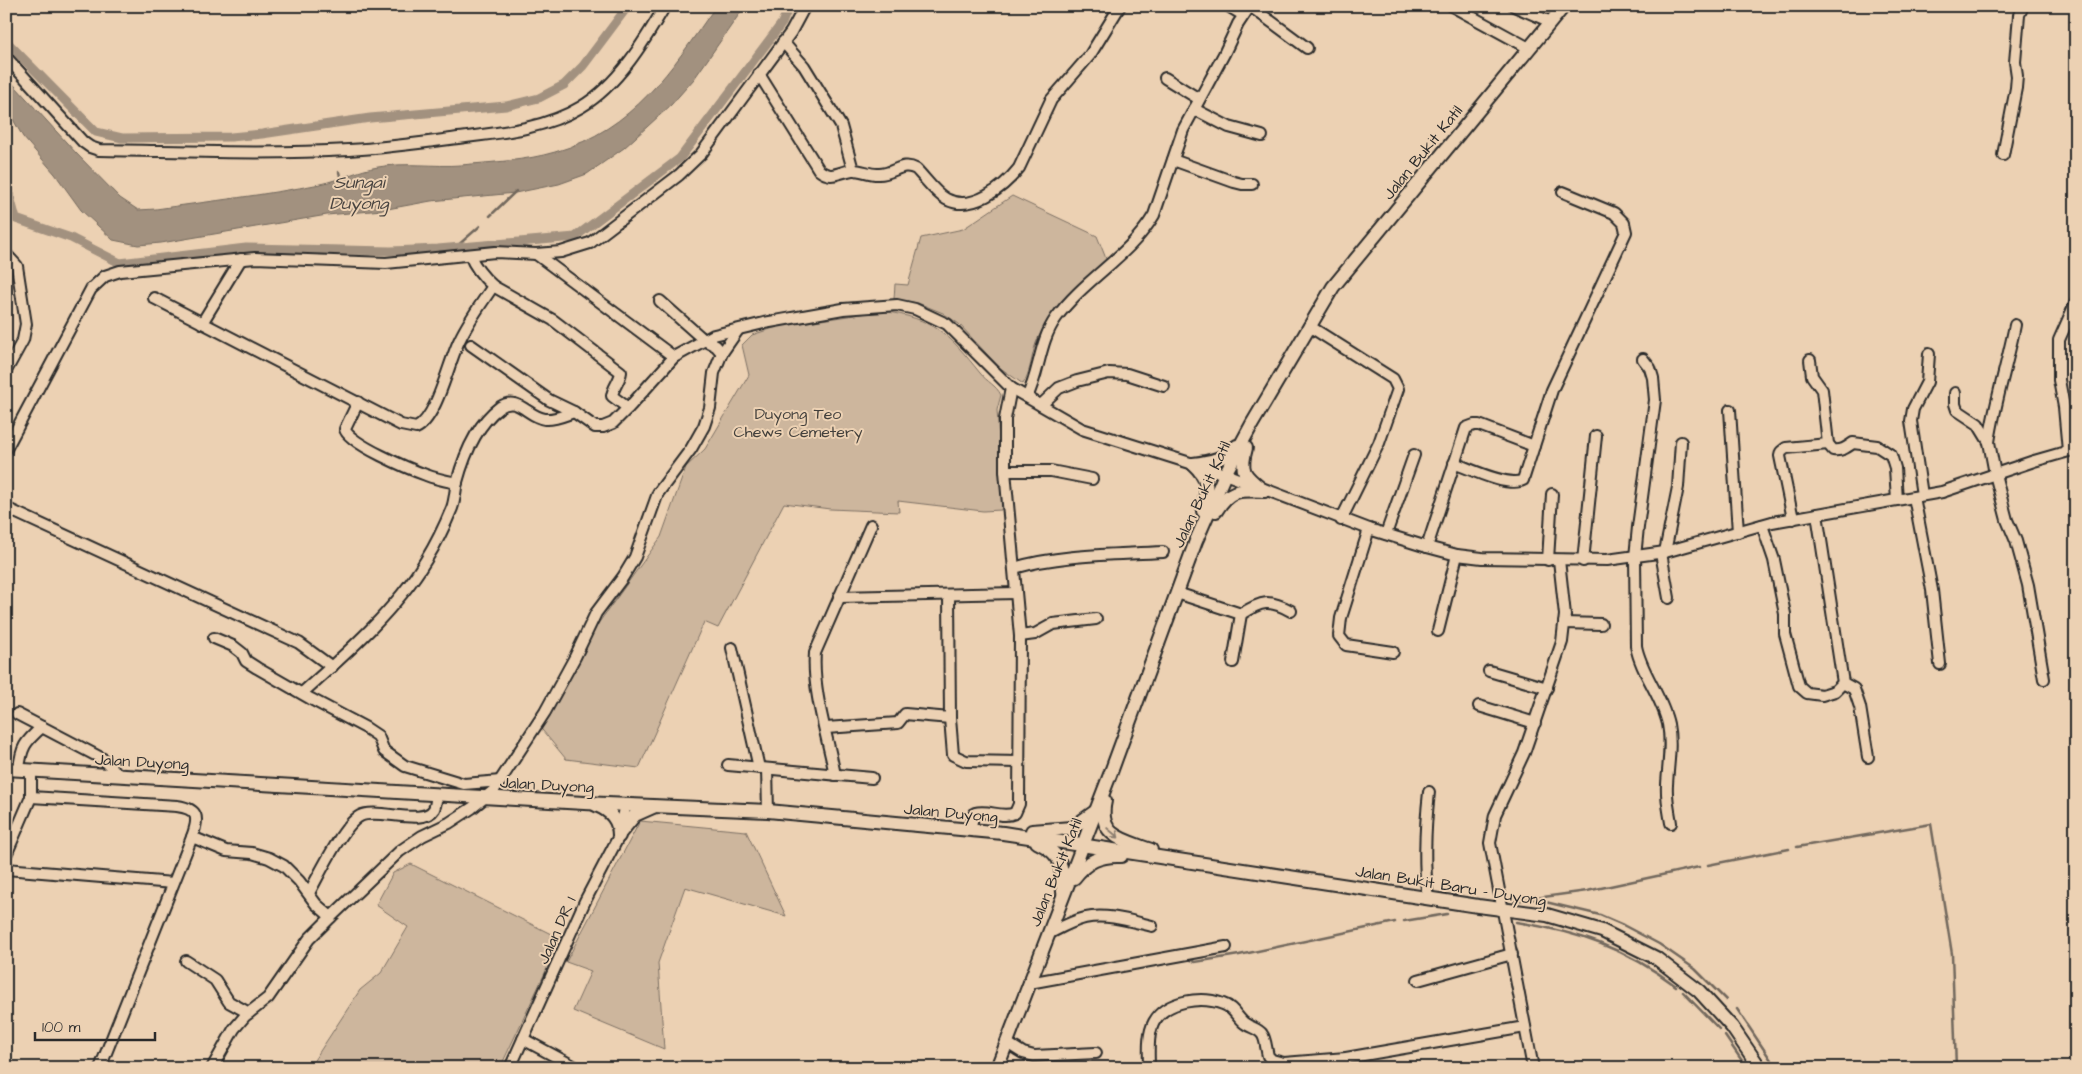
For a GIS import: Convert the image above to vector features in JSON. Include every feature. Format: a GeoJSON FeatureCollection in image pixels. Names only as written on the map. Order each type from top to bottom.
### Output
{"type":"FeatureCollection","features":[{"type":"Feature","properties":{"kind":"main road","name":"Jalan Bukit Katil"},"geometry":{"type":"LineString","coordinates":[[997,1068],[1112,772],[1196,540],[1226,474],[1252,424],[1333,287],[1564,6]]}},
{"type":"Feature","properties":{"kind":"main road"},"geometry":{"type":"LineString","coordinates":[[1252,424],[1242,462],[1243,472],[1264,491]]}},
{"type":"Feature","properties":{"kind":"main road"},"geometry":{"type":"LineString","coordinates":[[1193,464],[1213,462],[1228,455],[1244,440]]}},
{"type":"Feature","properties":{"kind":"main road"},"geometry":{"type":"LineString","coordinates":[[1193,464],[1202,472],[1208,492],[1196,540]]}},
{"type":"Feature","properties":{"kind":"main road"},"geometry":{"type":"LineString","coordinates":[[1196,540],[1224,498],[1241,490],[1264,491]]}},
{"type":"Feature","properties":{"kind":"main road","name":"Jalan Duyong"},"geometry":{"type":"LineString","coordinates":[[19,770],[584,803],[768,811],[1002,833],[1084,845]]}},
{"type":"Feature","properties":{"kind":"main road"},"geometry":{"type":"LineString","coordinates":[[1112,772],[1103,811],[1105,825],[1110,832],[1117,838],[1183,861]]}},
{"type":"Feature","properties":{"kind":"main road"},"geometry":{"type":"LineString","coordinates":[[584,803],[597,805],[612,814],[620,834]]}},
{"type":"Feature","properties":{"kind":"main road"},"geometry":{"type":"LineString","coordinates":[[620,834],[635,814],[658,806]]}},
{"type":"Feature","properties":{"kind":"main road"},"geometry":{"type":"LineString","coordinates":[[1002,833],[1072,828],[1096,811]]}},
{"type":"Feature","properties":{"kind":"main road"},"geometry":{"type":"LineString","coordinates":[[1026,836],[1051,849],[1058,858],[1061,868],[1063,894]]}},
{"type":"Feature","properties":{"kind":"main road","name":"Jalan Bukit Baru - Duyong"},"geometry":{"type":"LineString","coordinates":[[1084,845],[1548,915],[1602,931],[1656,958],[1699,991],[1732,1027],[1760,1068]]}},
{"type":"Feature","properties":{"kind":"main road"},"geometry":{"type":"LineString","coordinates":[[1063,894],[1081,869],[1099,857],[1117,856],[1183,861]]}},
{"type":"Feature","properties":{"kind":"street"},"geometry":{"type":"LineString","coordinates":[[6,57],[83,142],[99,150],[284,152],[384,148],[492,134],[548,122],[564,116],[596,97],[619,74],[650,31],[665,6]]}},
{"type":"Feature","properties":{"kind":"street"},"geometry":{"type":"LineString","coordinates":[[6,449],[91,290],[105,276],[120,271],[241,259],[386,263],[495,252],[536,254],[560,252],[590,243],[679,175],[701,154],[798,21],[805,6]]}},
{"type":"Feature","properties":{"kind":"street"},"geometry":{"type":"LineString","coordinates":[[759,74],[819,170],[829,176],[853,170],[879,174],[887,173],[903,166],[910,166],[916,169],[945,199],[955,202],[976,200],[1003,187],[1019,168],[1050,100],[1090,55],[1120,6]]}},
{"type":"Feature","properties":{"kind":"street"},"geometry":{"type":"LineString","coordinates":[[1228,6],[1243,15]]}},
{"type":"Feature","properties":{"kind":"street"},"geometry":{"type":"LineString","coordinates":[[1027,397],[1035,377],[1043,343],[1056,319],[1075,295],[1147,228],[1159,203],[1183,130],[1243,15],[1250,6],[1307,48]]}},
{"type":"Feature","properties":{"kind":"street"},"geometry":{"type":"LineString","coordinates":[[1452,6],[1529,48]]}},
{"type":"Feature","properties":{"kind":"street"},"geometry":{"type":"LineString","coordinates":[[1514,6],[1551,22]]}},
{"type":"Feature","properties":{"kind":"street"},"geometry":{"type":"LineString","coordinates":[[2003,155],[2016,88],[2015,62],[2019,15],[2023,6]]}},
{"type":"Feature","properties":{"kind":"street"},"geometry":{"type":"LineString","coordinates":[[783,42],[804,66],[840,126],[853,170]]}},
{"type":"Feature","properties":{"kind":"street"},"geometry":{"type":"LineString","coordinates":[[1165,78],[1199,99]]}},
{"type":"Feature","properties":{"kind":"street"},"geometry":{"type":"LineString","coordinates":[[1194,109],[1229,127],[1262,136]]}},
{"type":"Feature","properties":{"kind":"street"},"geometry":{"type":"LineString","coordinates":[[1173,160],[1234,182],[1252,184]]}},
{"type":"Feature","properties":{"kind":"street"},"geometry":{"type":"LineString","coordinates":[[1454,464],[1504,481],[1518,482],[1525,476],[1544,409],[1626,232],[1624,222],[1614,213],[1562,192]]}},
{"type":"Feature","properties":{"kind":"street"},"geometry":{"type":"LineString","coordinates":[[6,254],[17,266],[26,324],[23,340],[6,371]]}},
{"type":"Feature","properties":{"kind":"street"},"geometry":{"type":"LineString","coordinates":[[536,254],[674,357]]}},
{"type":"Feature","properties":{"kind":"street"},"geometry":{"type":"LineString","coordinates":[[470,255],[483,276],[493,286],[553,320],[621,372],[620,379],[613,389],[612,396],[628,408]]}},
{"type":"Feature","properties":{"kind":"street"},"geometry":{"type":"LineString","coordinates":[[202,323],[241,259]]}},
{"type":"Feature","properties":{"kind":"street"},"geometry":{"type":"LineString","coordinates":[[154,298],[407,428],[416,428],[425,422],[440,394],[461,336],[493,286]]}},
{"type":"Feature","properties":{"kind":"street"},"geometry":{"type":"LineString","coordinates":[[660,301],[704,340],[716,346],[722,353]]}},
{"type":"Feature","properties":{"kind":"street"},"geometry":{"type":"LineString","coordinates":[[471,345],[549,400],[574,412],[595,427],[603,427],[613,423],[674,357],[714,335],[764,323],[843,309],[897,306],[915,309],[947,324],[1011,388],[1082,429],[1226,474],[1264,491],[1341,520],[1457,555],[1512,560],[1583,560],[1635,557],[1663,553],[1762,525],[1942,492],[2072,450],[2059,380],[2059,340],[2076,302]]}},
{"type":"Feature","properties":{"kind":"street"},"geometry":{"type":"LineString","coordinates":[[2015,325],[2007,365],[1996,398],[1989,442],[2007,520],[2016,541],[2028,585],[2044,679]]}},
{"type":"Feature","properties":{"kind":"street"},"geometry":{"type":"LineString","coordinates":[[1309,326],[1393,379],[1398,389],[1379,443],[1341,520]]}},
{"type":"Feature","properties":{"kind":"street"},"geometry":{"type":"LineString","coordinates":[[212,1068],[234,1029],[268,998],[310,939],[331,917],[400,851],[422,836],[449,823],[487,797],[500,781],[545,712],[596,613],[623,577],[635,557],[658,493],[691,449],[704,426],[710,408],[713,379],[722,353],[738,330]]}},
{"type":"Feature","properties":{"kind":"street"},"geometry":{"type":"LineString","coordinates":[[1929,354],[1927,382],[1913,409],[1911,422],[1918,496],[1932,590],[1940,664]]}},
{"type":"Feature","properties":{"kind":"street"},"geometry":{"type":"LineString","coordinates":[[1643,359],[1650,368],[1653,378],[1655,400],[1635,557],[1636,646],[1638,657],[1658,695],[1668,722],[1670,749],[1667,798],[1671,823]]}},
{"type":"Feature","properties":{"kind":"street"},"geometry":{"type":"LineString","coordinates":[[1810,360],[1812,376],[1822,390],[1828,444],[1833,450],[1842,451],[1853,444],[1877,446],[1891,455],[1895,468],[1897,500]]}},
{"type":"Feature","properties":{"kind":"street"},"geometry":{"type":"LineString","coordinates":[[1041,405],[1059,388],[1109,373],[1127,374],[1164,386]]}},
{"type":"Feature","properties":{"kind":"street"},"geometry":{"type":"LineString","coordinates":[[970,830],[972,817],[975,814],[985,812],[1009,816],[1014,813],[1019,804],[1020,636],[1005,471],[1005,419],[1011,388]]}},
{"type":"Feature","properties":{"kind":"street"},"geometry":{"type":"LineString","coordinates":[[1955,393],[1957,410],[1978,424],[1989,442]]}},
{"type":"Feature","properties":{"kind":"street"},"geometry":{"type":"LineString","coordinates":[[358,402],[345,429],[348,435],[372,451],[427,475],[457,483]]}},
{"type":"Feature","properties":{"kind":"street"},"geometry":{"type":"LineString","coordinates":[[302,693],[332,667],[384,616],[417,575],[452,508],[457,483],[471,442],[500,408],[506,404],[522,406],[536,417],[544,419],[559,418],[574,412]]}},
{"type":"Feature","properties":{"kind":"street"},"geometry":{"type":"LineString","coordinates":[[1730,410],[1738,532]]}},
{"type":"Feature","properties":{"kind":"street"},"geometry":{"type":"LineString","coordinates":[[1427,547],[1466,428],[1474,424],[1534,446]]}},
{"type":"Feature","properties":{"kind":"street"},"geometry":{"type":"LineString","coordinates":[[1583,560],[1596,436]]}},
{"type":"Feature","properties":{"kind":"street"},"geometry":{"type":"LineString","coordinates":[[1668,598],[1663,553],[1678,487],[1682,442]]}},
{"type":"Feature","properties":{"kind":"street"},"geometry":{"type":"LineString","coordinates":[[1793,519],[1780,456],[1781,452],[1786,448],[1828,444]]}},
{"type":"Feature","properties":{"kind":"street"},"geometry":{"type":"LineString","coordinates":[[1386,534],[1414,455]]}},
{"type":"Feature","properties":{"kind":"street"},"geometry":{"type":"LineString","coordinates":[[1005,471],[1050,471],[1092,479]]}},
{"type":"Feature","properties":{"kind":"street"},"geometry":{"type":"LineString","coordinates":[[1548,560],[1552,494]]}},
{"type":"Feature","properties":{"kind":"street"},"geometry":{"type":"LineString","coordinates":[[6,508],[299,643],[332,667]]}},
{"type":"Feature","properties":{"kind":"street"},"geometry":{"type":"LineString","coordinates":[[1817,514],[1843,682]]}},
{"type":"Feature","properties":{"kind":"street"},"geometry":{"type":"LineString","coordinates":[[836,775],[818,695],[814,665],[815,653],[871,525]]}},
{"type":"Feature","properties":{"kind":"street"},"geometry":{"type":"LineString","coordinates":[[1762,525],[1774,560],[1785,614],[1785,634],[1799,686],[1807,693],[1822,695],[1835,691],[1843,682]]}},
{"type":"Feature","properties":{"kind":"street"},"geometry":{"type":"LineString","coordinates":[[1369,529],[1341,618],[1339,636],[1346,645],[1393,652]]}},
{"type":"Feature","properties":{"kind":"street"},"geometry":{"type":"LineString","coordinates":[[1014,568],[1030,563],[1083,556],[1163,552]]}},
{"type":"Feature","properties":{"kind":"street"},"geometry":{"type":"LineString","coordinates":[[1438,631],[1457,555]]}},
{"type":"Feature","properties":{"kind":"street"},"geometry":{"type":"LineString","coordinates":[[1533,1068],[1492,856],[1492,830],[1495,815],[1524,753],[1562,642],[1564,600],[1560,560]]}},
{"type":"Feature","properties":{"kind":"street"},"geometry":{"type":"LineString","coordinates":[[839,597],[1016,593]]}},
{"type":"Feature","properties":{"kind":"street"},"geometry":{"type":"LineString","coordinates":[[1177,593],[1241,614]]}},
{"type":"Feature","properties":{"kind":"street"},"geometry":{"type":"LineString","coordinates":[[949,595],[950,718],[951,750],[953,755],[958,759],[966,761],[1019,762]]}},
{"type":"Feature","properties":{"kind":"street"},"geometry":{"type":"LineString","coordinates":[[1233,662],[1241,614],[1256,604],[1267,602],[1281,605],[1291,611]]}},
{"type":"Feature","properties":{"kind":"street"},"geometry":{"type":"LineString","coordinates":[[1020,636],[1035,634],[1054,624],[1096,620]]}},
{"type":"Feature","properties":{"kind":"street"},"geometry":{"type":"LineString","coordinates":[[1564,623],[1601,624]]}},
{"type":"Feature","properties":{"kind":"street"},"geometry":{"type":"LineString","coordinates":[[214,638],[233,646],[242,653],[246,661],[378,736],[384,751],[405,766],[464,784],[500,781]]}},
{"type":"Feature","properties":{"kind":"street"},"geometry":{"type":"LineString","coordinates":[[732,648],[763,768],[768,811]]}},
{"type":"Feature","properties":{"kind":"street"},"geometry":{"type":"LineString","coordinates":[[1489,671],[1547,688]]}},
{"type":"Feature","properties":{"kind":"street"},"geometry":{"type":"LineString","coordinates":[[1843,682],[1854,688],[1860,707],[1868,758]]}},
{"type":"Feature","properties":{"kind":"street"},"geometry":{"type":"LineString","coordinates":[[1479,706],[1535,723]]}},
{"type":"Feature","properties":{"kind":"street"},"geometry":{"type":"LineString","coordinates":[[17,714],[103,759],[120,776]]}},
{"type":"Feature","properties":{"kind":"street"},"geometry":{"type":"LineString","coordinates":[[826,728],[898,723],[905,714],[950,718]]}},
{"type":"Feature","properties":{"kind":"street"},"geometry":{"type":"LineString","coordinates":[[6,855],[31,796],[19,770],[20,754],[26,742],[42,727]]}},
{"type":"Feature","properties":{"kind":"street"},"geometry":{"type":"LineString","coordinates":[[728,765],[872,778]]}},
{"type":"Feature","properties":{"kind":"street"},"geometry":{"type":"LineString","coordinates":[[1428,898],[1424,870],[1424,843],[1429,792]]}},
{"type":"Feature","properties":{"kind":"street"},"geometry":{"type":"LineString","coordinates":[[309,893],[346,829],[359,816],[374,813],[417,817],[427,815],[434,810],[437,794]]}},
{"type":"Feature","properties":{"kind":"street"},"geometry":{"type":"LineString","coordinates":[[31,796],[185,807],[196,814],[197,821],[192,837],[100,1068]]}},
{"type":"Feature","properties":{"kind":"street","name":"Jalan DR 1"},"geometry":{"type":"LineString","coordinates":[[510,1068],[585,901],[620,834],[626,804]]}},
{"type":"Feature","properties":{"kind":"street"},"geometry":{"type":"LineString","coordinates":[[192,837],[226,851],[252,853],[269,858],[284,866],[309,893],[316,904],[331,917]]}},
{"type":"Feature","properties":{"kind":"street"},"geometry":{"type":"LineString","coordinates":[[6,869],[173,883]]}},
{"type":"Feature","properties":{"kind":"street"},"geometry":{"type":"LineString","coordinates":[[1048,934],[1072,922],[1094,917],[1130,920],[1152,926]]}},
{"type":"Feature","properties":{"kind":"street"},"geometry":{"type":"LineString","coordinates":[[1029,983],[1226,947]]}},
{"type":"Feature","properties":{"kind":"street"},"geometry":{"type":"LineString","coordinates":[[1418,980],[1512,954]]}},
{"type":"Feature","properties":{"kind":"street"},"geometry":{"type":"LineString","coordinates":[[186,961],[215,980],[229,1002],[250,1013]]}},
{"type":"Feature","properties":{"kind":"street"},"geometry":{"type":"LineString","coordinates":[[1149,1068],[1148,1045],[1153,1024],[1158,1016],[1178,1003],[1192,1001],[1224,1004],[1233,1010],[1242,1021],[1261,1032],[1268,1056],[1278,1062],[1344,1063],[1525,1027]]}},
{"type":"Feature","properties":{"kind":"street"},"geometry":{"type":"LineString","coordinates":[[523,1039],[577,1068]]}},
{"type":"Feature","properties":{"kind":"street"},"geometry":{"type":"LineString","coordinates":[[1006,1043],[1023,1053],[1034,1056],[1096,1053]]}},
{"type":"Feature","properties":{"kind":"green space"},"geometry":{"type":"Polygon","coordinates":[[[1012,196],[1097,236],[1107,261],[1066,298],[1049,319],[1036,343],[1028,374],[1023,384],[999,367],[959,324],[943,313],[918,303],[894,299],[895,284],[908,285],[921,238],[963,229],[1012,196]]]}},
{"type":"Feature","properties":{"kind":"green space","name":"Duyong Teo Chews Cemetery"},"geometry":{"type":"Polygon","coordinates":[[[882,311],[915,318],[939,330],[959,348],[1001,395],[997,410],[1003,502],[1001,510],[983,511],[898,501],[899,512],[830,509],[784,503],[718,628],[704,622],[639,768],[566,759],[538,725],[592,632],[661,537],[686,467],[705,449],[749,375],[742,345],[752,335],[780,326],[882,311]]]}},
{"type":"Feature","properties":{"kind":"green space"},"geometry":{"type":"Polygon","coordinates":[[[640,821],[746,831],[786,916],[685,887],[658,963],[664,1049],[573,1011],[591,971],[566,962],[640,821]]]}},
{"type":"Feature","properties":{"kind":"green space"},"geometry":{"type":"Polygon","coordinates":[[[411,864],[561,939],[500,1068],[309,1068],[360,990],[381,973],[408,927],[376,905],[393,873],[411,864]]]}},
{"type":"Feature","properties":{"kind":"water","name":"Sungai Duyong"},"geometry":{"type":"Polygon","coordinates":[[[716,6],[745,6],[694,79],[671,105],[624,148],[587,174],[559,184],[515,193],[431,201],[382,210],[327,215],[161,243],[138,245],[113,240],[81,210],[55,174],[23,137],[6,107],[6,76],[120,198],[138,210],[300,188],[327,182],[371,168],[409,165],[461,165],[520,159],[544,155],[583,142],[629,113],[666,74],[716,6]]]}},
{"type":"Feature","properties":{"kind":"waterway"},"geometry":{"type":"LineString","coordinates":[[6,41],[96,132],[122,138],[231,137],[370,118],[506,106],[539,98],[564,85],[583,66],[628,6]]}},
{"type":"Feature","properties":{"kind":"waterway"},"geometry":{"type":"LineString","coordinates":[[6,182],[16,219],[71,238],[120,263],[246,248],[391,251],[438,249],[575,237],[680,158],[782,23],[789,6]]}},
{"type":"Feature","properties":{"kind":"waterway","name":"Sungai Duyong"},"geometry":{"type":"LineString","coordinates":[[339,172],[341,180]]}},
{"type":"Feature","properties":{"kind":"waterway"},"geometry":{"type":"LineString","coordinates":[[490,216],[516,191]]}},
{"type":"Feature","properties":{"kind":"waterway"},"geometry":{"type":"LineString","coordinates":[[456,247],[480,226]]}},
{"type":"Feature","properties":{"kind":"waterway"},"geometry":{"type":"LineString","coordinates":[[1797,847],[1931,824],[1952,954],[1956,1068]]}},
{"type":"Feature","properties":{"kind":"waterway"},"geometry":{"type":"LineString","coordinates":[[1708,865],[1789,849]]}},
{"type":"Feature","properties":{"kind":"waterway"},"geometry":{"type":"LineString","coordinates":[[1514,901],[1587,891],[1699,867]]}},
{"type":"Feature","properties":{"kind":"waterway"},"geometry":{"type":"LineString","coordinates":[[1533,899],[1600,915],[1623,925],[1659,944],[1695,969],[1726,1000]]}},
{"type":"Feature","properties":{"kind":"waterway"},"geometry":{"type":"LineString","coordinates":[[1404,921],[1447,914]]}},
{"type":"Feature","properties":{"kind":"waterway"},"geometry":{"type":"LineString","coordinates":[[1187,958],[1195,962],[1239,955],[1395,922]]}},
{"type":"Feature","properties":{"kind":"waterway"},"geometry":{"type":"LineString","coordinates":[[1516,922],[1560,931],[1600,944],[1638,961],[1676,986]]}},
{"type":"Feature","properties":{"kind":"waterway"},"geometry":{"type":"LineString","coordinates":[[1079,979],[1121,971]]}},
{"type":"Feature","properties":{"kind":"waterway"},"geometry":{"type":"LineString","coordinates":[[1683,992],[1719,1029]]}},
{"type":"Feature","properties":{"kind":"waterway"},"geometry":{"type":"LineString","coordinates":[[1737,1009],[1775,1066]]}},
{"type":"Feature","properties":{"kind":"waterway"},"geometry":{"type":"LineString","coordinates":[[1725,1036],[1747,1068]]}}]}
